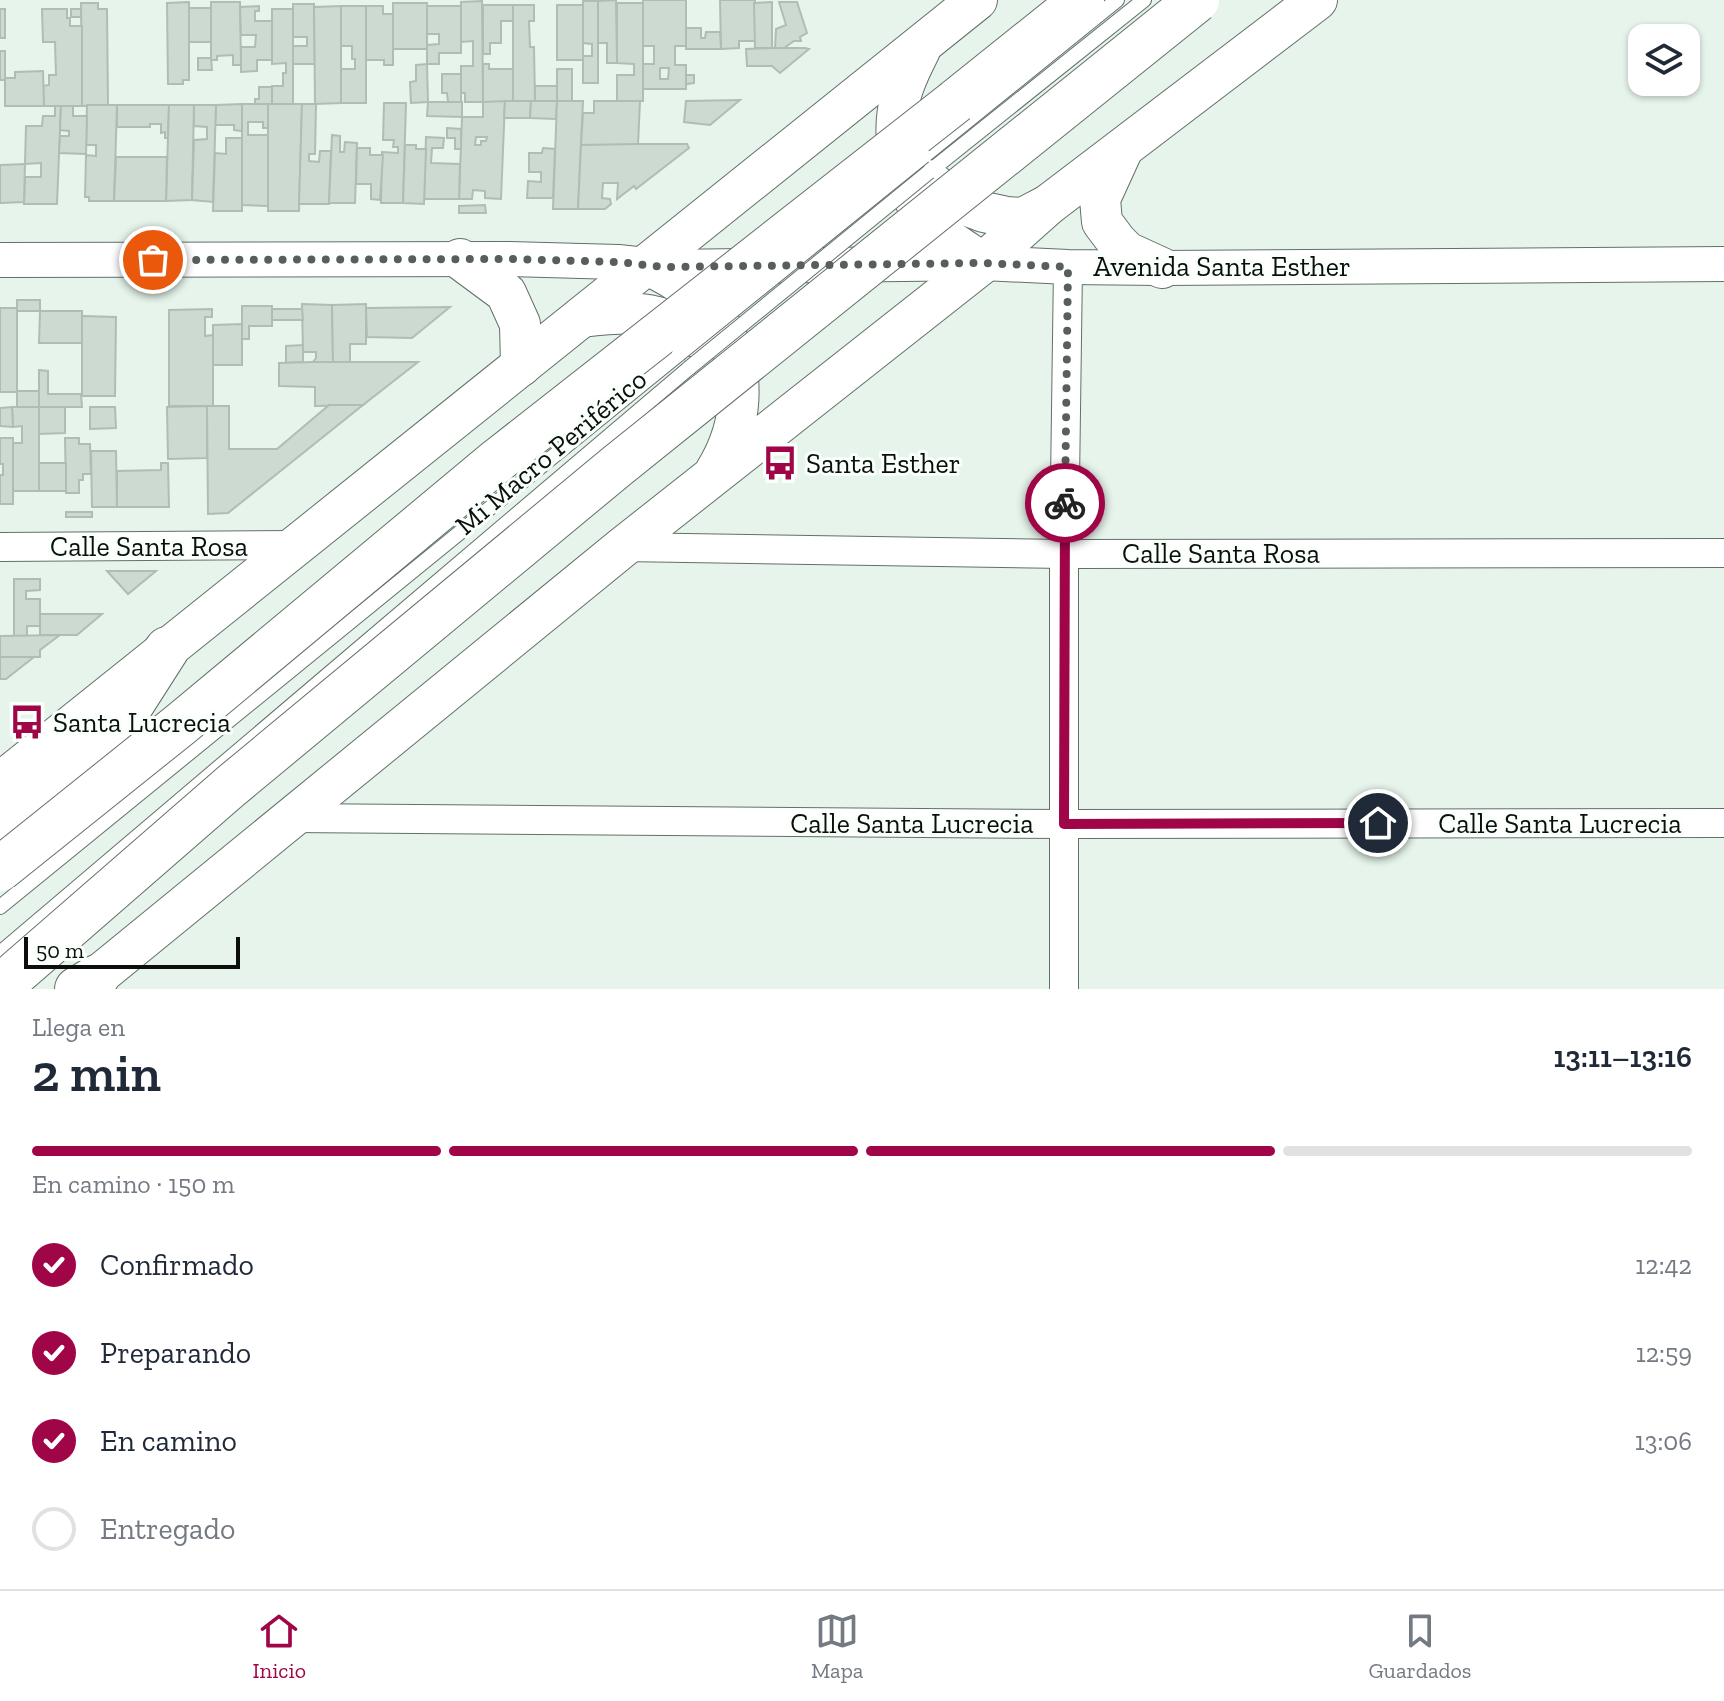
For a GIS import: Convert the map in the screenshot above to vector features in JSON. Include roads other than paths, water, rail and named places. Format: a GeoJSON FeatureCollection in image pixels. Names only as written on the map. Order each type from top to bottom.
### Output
{"type":"FeatureCollection","features":[{"type":"Feature","properties":{"kind":"highway"},"geometry":{"type":"LineString","coordinates":[[0,869],[194,714],[498,460],[1082,0]]}},
{"type":"Feature","properties":{"kind":"highway"},"geometry":{"type":"LineString","coordinates":[[0,987],[231,786],[617,466],[1197,0]]}},
{"type":"Feature","properties":{"kind":"highway"},"geometry":{"type":"LineString","coordinates":[[0,826],[121,721],[167,649]]}},
{"type":"Feature","properties":{"kind":"main road"},"geometry":{"type":"LineString","coordinates":[[0,783],[977,0]]}},
{"type":"Feature","properties":{"kind":"main road"},"geometry":{"type":"LineString","coordinates":[[85,985],[623,547],[983,263],[1048,205],[1317,0]]}},
{"type":"Feature","properties":{"kind":"main road"},"geometry":{"type":"LineString","coordinates":[[922,46],[902,93],[897,115],[899,160],[915,201],[928,219],[943,235],[983,263]]}},
{"type":"Feature","properties":{"kind":"main road"},"geometry":{"type":"LineString","coordinates":[[897,127],[920,174],[960,203],[995,214],[1023,218],[1048,205]]}},
{"type":"Feature","properties":{"kind":"main road"},"geometry":{"type":"LineString","coordinates":[[1124,147],[1100,199],[1102,222],[1127,252],[1162,268]]}},
{"type":"Feature","properties":{"kind":"main road"},"geometry":{"type":"LineString","coordinates":[[460,259],[506,293],[520,324],[521,366]]}},
{"type":"Feature","properties":{"kind":"main road"},"geometry":{"type":"LineString","coordinates":[[647,265],[690,290],[706,306],[720,324],[737,367],[739,401],[733,435],[713,476]]}},
{"type":"Feature","properties":{"kind":"main road"},"geometry":{"type":"LineString","coordinates":[[582,317],[624,312],[657,316],[684,327],[703,342],[739,401]]}},
{"type":"Feature","properties":{"kind":"street","name":"Avenida Santa Esther"},"geometry":{"type":"LineString","coordinates":[[0,260],[460,259],[618,262],[664,267],[983,263],[1162,268],[1724,264]]}},
{"type":"Feature","properties":{"kind":"street"},"geometry":{"type":"LineString","coordinates":[[1064,989],[1064,554],[1068,267]]}},
{"type":"Feature","properties":{"kind":"street","name":"Calle Santa Rosa"},"geometry":{"type":"LineString","coordinates":[[0,547],[297,545]]}},
{"type":"Feature","properties":{"kind":"street","name":"Calle Santa Rosa"},"geometry":{"type":"LineString","coordinates":[[623,547],[1064,554],[1724,553]]}},
{"type":"Feature","properties":{"kind":"street","name":"Calle Santa Lucrecia"},"geometry":{"type":"LineString","coordinates":[[291,818],[1064,824],[1724,823]]}},
{"type":"Feature","properties":{"kind":"lane","name":"Mi Macro Periférico"},"geometry":{"type":"LineString","coordinates":[[0,907],[1117,0]]}},
{"type":"Feature","properties":{"kind":"lane","name":"Mi Macro Periférico"},"geometry":{"type":"LineString","coordinates":[[0,953],[689,368],[1144,0]]}},
{"type":"Feature","properties":{"kind":"place","name":"Santa Esther"},"geometry":{"type":"Point","coordinates":[780,463]}},
{"type":"Feature","properties":{"kind":"place","name":"Santa Lucrecia"},"geometry":{"type":"Point","coordinates":[27,722]}}]}
